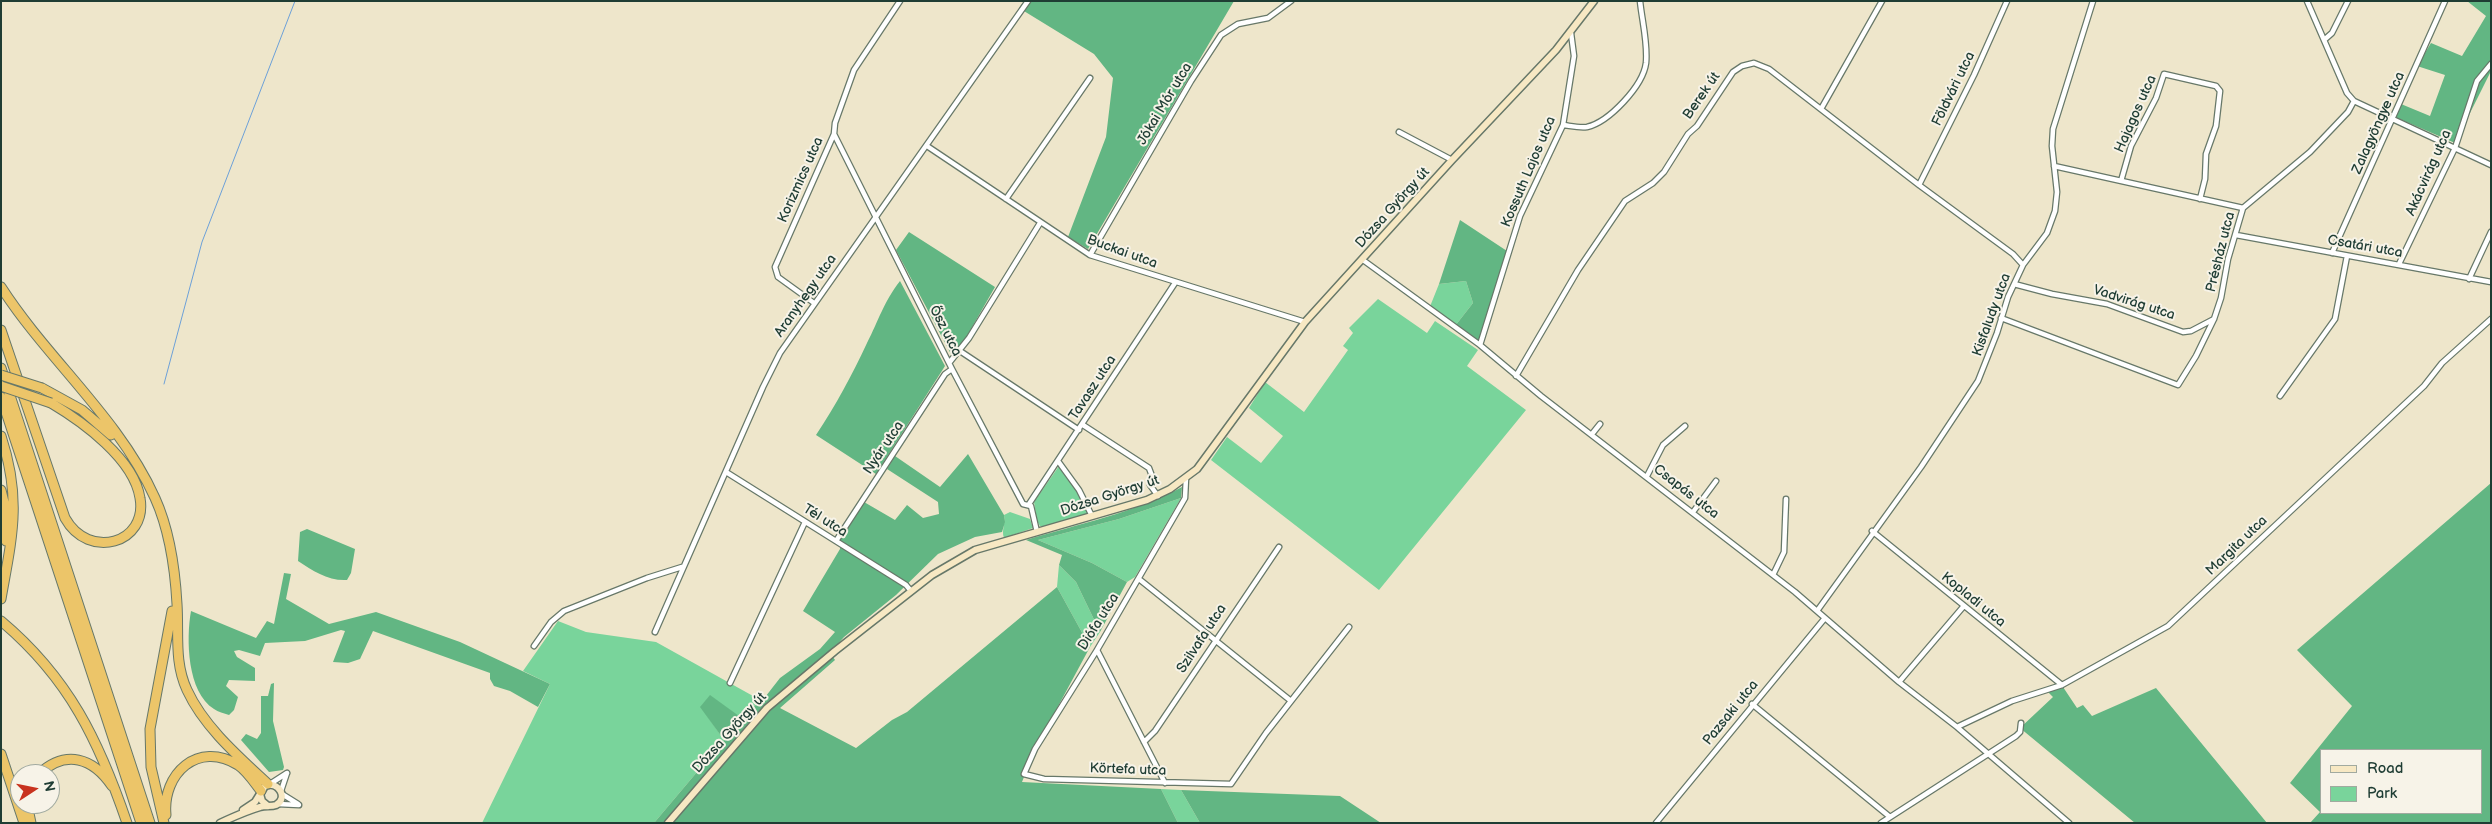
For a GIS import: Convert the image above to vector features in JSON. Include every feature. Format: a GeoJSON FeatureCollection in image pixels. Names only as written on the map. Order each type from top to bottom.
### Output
{"type":"FeatureCollection","features":[{"type":"Feature","properties":{"kind":"highway"},"geometry":{"type":"LineString","coordinates":[[1,287],[22,318],[125,444],[154,496],[165,526],[172,554],[178,657],[186,689],[208,723],[265,788]]}},
{"type":"Feature","properties":{"kind":"highway"},"geometry":{"type":"LineString","coordinates":[[1,330],[64,518],[74,532],[85,540],[99,544],[114,541],[130,532],[137,520],[141,506],[137,488],[125,466],[104,442],[76,418],[51,403],[1,386]]}},
{"type":"Feature","properties":{"kind":"highway"},"geometry":{"type":"LineString","coordinates":[[1,368],[150,823]]}},
{"type":"Feature","properties":{"kind":"highway"},"geometry":{"type":"LineString","coordinates":[[1,375],[42,388],[73,404],[92,418],[135,461]]}},
{"type":"Feature","properties":{"kind":"highway"},"geometry":{"type":"LineString","coordinates":[[1,397],[141,823]]}},
{"type":"Feature","properties":{"kind":"highway"},"geometry":{"type":"LineString","coordinates":[[1,436],[12,474],[15,510],[11,549],[1,600]]}},
{"type":"Feature","properties":{"kind":"highway"},"geometry":{"type":"LineString","coordinates":[[1,490],[6,510],[7,531],[3,589]]}},
{"type":"Feature","properties":{"kind":"highway"},"geometry":{"type":"LineString","coordinates":[[166,823],[151,767],[150,729],[170,629],[174,581]]}},
{"type":"Feature","properties":{"kind":"highway"},"geometry":{"type":"LineString","coordinates":[[1,621],[35,653],[78,708],[98,745],[119,797],[127,823]]}},
{"type":"Feature","properties":{"kind":"highway"},"geometry":{"type":"LineString","coordinates":[[1,754],[24,823]]}},
{"type":"Feature","properties":{"kind":"highway"},"geometry":{"type":"LineString","coordinates":[[166,823],[165,801],[168,787],[178,771],[197,759],[216,757],[233,762],[265,788]]}},
{"type":"Feature","properties":{"kind":"highway"},"geometry":{"type":"LineString","coordinates":[[52,764],[62,760],[84,761],[102,773],[119,797]]}},
{"type":"Feature","properties":{"kind":"main road","name":"Dózsa György út"},"geometry":{"type":"LineString","coordinates":[[668,823],[767,708],[911,591],[948,565],[975,550],[1158,496],[1186,478],[1212,451],[1305,322],[1452,160],[1572,32],[1594,1]]}},
{"type":"Feature","properties":{"kind":"main road"},"geometry":{"type":"LineString","coordinates":[[220,823],[276,804],[281,800],[281,792],[278,787],[265,788]]}},
{"type":"Feature","properties":{"kind":"main road"},"geometry":{"type":"LineString","coordinates":[[265,788],[262,801],[268,806]]}},
{"type":"Feature","properties":{"kind":"main road"},"geometry":{"type":"LineString","coordinates":[[232,818],[255,802],[265,788]]}},
{"type":"Feature","properties":{"kind":"street","name":"Korizmics utca"},"geometry":{"type":"LineString","coordinates":[[814,303],[778,276],[775,267],[834,134],[835,123],[854,70],[900,1]]}},
{"type":"Feature","properties":{"kind":"street","name":"Aranyhegy utca"},"geometry":{"type":"LineString","coordinates":[[655,632],[682,567],[771,369],[814,303],[1028,1]]}},
{"type":"Feature","properties":{"kind":"street","name":"Jókai Mór utca"},"geometry":{"type":"LineString","coordinates":[[1090,255],[1191,81],[1221,35],[1238,24],[1268,18],[1291,1]]}},
{"type":"Feature","properties":{"kind":"street"},"geometry":{"type":"LineString","coordinates":[[1563,125],[1580,127],[1592,125],[1608,115],[1626,99],[1642,78],[1646,51],[1640,1]]}},
{"type":"Feature","properties":{"kind":"street"},"geometry":{"type":"LineString","coordinates":[[1821,109],[1882,1]]}},
{"type":"Feature","properties":{"kind":"street","name":"Földvári utca"},"geometry":{"type":"LineString","coordinates":[[1919,185],[1974,76],[2007,1]]}},
{"type":"Feature","properties":{"kind":"street","name":"Kisfaludy utca"},"geometry":{"type":"LineString","coordinates":[[1817,611],[1872,531],[1920,467],[1978,381],[2014,284],[2023,265],[2047,233],[2055,211],[2057,192],[2052,146],[2054,129],[2092,1]]}},
{"type":"Feature","properties":{"kind":"street"},"geometry":{"type":"LineString","coordinates":[[2307,1],[2347,93],[2354,101],[2491,165]]}},
{"type":"Feature","properties":{"kind":"street"},"geometry":{"type":"LineString","coordinates":[[2324,40],[2332,33],[2348,1]]}},
{"type":"Feature","properties":{"kind":"street","name":"Zalagyöngye utca"},"geometry":{"type":"LineString","coordinates":[[2332,253],[2445,1]]}},
{"type":"Feature","properties":{"kind":"street","name":"Kossuth Lajos utca"},"geometry":{"type":"LineString","coordinates":[[1480,345],[1520,216],[1563,125],[1574,56],[1572,32]]}},
{"type":"Feature","properties":{"kind":"street","name":"Berek út"},"geometry":{"type":"LineString","coordinates":[[1516,376],[1578,270],[1625,200],[1654,183],[1664,172],[1688,134],[1696,126],[1733,72],[1748,64],[1762,65],[2013,254],[2023,265]]}},
{"type":"Feature","properties":{"kind":"street","name":"Akácvirág utca"},"geometry":{"type":"LineString","coordinates":[[2399,264],[2455,148],[2476,81],[2491,64]]}},
{"type":"Feature","properties":{"kind":"street","name":"Hajagos utca"},"geometry":{"type":"LineString","coordinates":[[2121,181],[2131,146],[2156,98],[2164,74],[2216,86],[2221,94],[2216,126],[2206,154],[2205,179],[2200,199]]}},
{"type":"Feature","properties":{"kind":"street"},"geometry":{"type":"LineString","coordinates":[[1006,199],[1090,78]]}},
{"type":"Feature","properties":{"kind":"street","name":"Présház utca"},"geometry":{"type":"LineString","coordinates":[[2002,318],[2178,385],[2196,356],[2214,319],[2221,298],[2228,259],[2243,208],[2310,152],[2348,112],[2354,101]]}},
{"type":"Feature","properties":{"kind":"street"},"geometry":{"type":"LineString","coordinates":[[1399,132],[1452,160]]}},
{"type":"Feature","properties":{"kind":"street","name":"Ősz utca"},"geometry":{"type":"LineString","coordinates":[[834,134],[949,364],[1023,504],[1029,504],[1037,532]]}},
{"type":"Feature","properties":{"kind":"street","name":"Buckai utca"},"geometry":{"type":"LineString","coordinates":[[927,146],[1040,224],[1090,255],[1175,284],[1305,322]]}},
{"type":"Feature","properties":{"kind":"street"},"geometry":{"type":"LineString","coordinates":[[2054,166],[2243,208]]}},
{"type":"Feature","properties":{"kind":"street"},"geometry":{"type":"LineString","coordinates":[[949,364],[960,351],[1040,224]]}},
{"type":"Feature","properties":{"kind":"street"},"geometry":{"type":"LineString","coordinates":[[2469,278],[2491,232]]}},
{"type":"Feature","properties":{"kind":"street","name":"Csatári utca"},"geometry":{"type":"LineString","coordinates":[[2236,235],[2491,282]]}},
{"type":"Feature","properties":{"kind":"street"},"geometry":{"type":"LineString","coordinates":[[2280,396],[2334,321],[2347,256]]}},
{"type":"Feature","properties":{"kind":"street","name":"Csapás utca"},"geometry":{"type":"LineString","coordinates":[[1363,260],[1480,345],[1516,376],[1774,575],[2069,823]]}},
{"type":"Feature","properties":{"kind":"street","name":"Tavasz utca"},"geometry":{"type":"LineString","coordinates":[[1029,504],[1175,284]]}},
{"type":"Feature","properties":{"kind":"street","name":"Vadvirág utca"},"geometry":{"type":"LineString","coordinates":[[2014,284],[2052,294],[2107,304],[2187,332],[2214,319]]}},
{"type":"Feature","properties":{"kind":"street","name":"Margita utca"},"geometry":{"type":"LineString","coordinates":[[1956,727],[2012,701],[2062,685],[2159,632],[2178,618],[2424,386],[2442,363],[2491,319]]}},
{"type":"Feature","properties":{"kind":"street"},"geometry":{"type":"LineString","coordinates":[[960,351],[1079,430]]}},
{"type":"Feature","properties":{"kind":"street","name":"Nyár utca"},"geometry":{"type":"LineString","coordinates":[[836,541],[945,374],[952,369]]}},
{"type":"Feature","properties":{"kind":"street"},"geometry":{"type":"LineString","coordinates":[[1083,424],[1149,468],[1152,476],[1150,486],[1158,496]]}},
{"type":"Feature","properties":{"kind":"street"},"geometry":{"type":"LineString","coordinates":[[1592,434],[1600,424]]}},
{"type":"Feature","properties":{"kind":"street"},"geometry":{"type":"LineString","coordinates":[[1646,476],[1663,446],[1685,426]]}},
{"type":"Feature","properties":{"kind":"street"},"geometry":{"type":"LineString","coordinates":[[1058,460],[1079,490],[1092,516]]}},
{"type":"Feature","properties":{"kind":"street","name":"Tél utca"},"geometry":{"type":"LineString","coordinates":[[726,472],[906,585],[911,591]]}},
{"type":"Feature","properties":{"kind":"street","name":"Diófa utca"},"geometry":{"type":"LineString","coordinates":[[1024,774],[1035,749],[1097,650],[1185,498],[1186,478]]}},
{"type":"Feature","properties":{"kind":"street"},"geometry":{"type":"LineString","coordinates":[[1693,512],[1716,481]]}},
{"type":"Feature","properties":{"kind":"street"},"geometry":{"type":"LineString","coordinates":[[1774,575],[1784,552],[1786,499]]}},
{"type":"Feature","properties":{"kind":"street"},"geometry":{"type":"LineString","coordinates":[[730,683],[805,522]]}},
{"type":"Feature","properties":{"kind":"street","name":"Kopladi utca"},"geometry":{"type":"LineString","coordinates":[[1872,531],[1963,607],[2062,685]]}},
{"type":"Feature","properties":{"kind":"street","name":"Szilvafa utca"},"geometry":{"type":"LineString","coordinates":[[1144,742],[1155,732],[1279,548]]}},
{"type":"Feature","properties":{"kind":"street"},"geometry":{"type":"LineString","coordinates":[[534,646],[551,622],[564,612],[647,578],[682,567]]}},
{"type":"Feature","properties":{"kind":"street"},"geometry":{"type":"LineString","coordinates":[[1139,579],[1216,639],[1264,682],[1291,701],[1349,627]]}},
{"type":"Feature","properties":{"kind":"street"},"geometry":{"type":"LineString","coordinates":[[1809,604],[1823,602]]}},
{"type":"Feature","properties":{"kind":"street"},"geometry":{"type":"LineString","coordinates":[[1899,682],[1963,607]]}},
{"type":"Feature","properties":{"kind":"street","name":"Pazsaki utca"},"geometry":{"type":"LineString","coordinates":[[1656,823],[1752,704],[1825,618]]}},
{"type":"Feature","properties":{"kind":"street"},"geometry":{"type":"LineString","coordinates":[[1097,650],[1164,783]]}},
{"type":"Feature","properties":{"kind":"street","name":"Körtefa utca"},"geometry":{"type":"LineString","coordinates":[[1024,774],[1044,779],[1230,784],[1291,701]]}},
{"type":"Feature","properties":{"kind":"street"},"geometry":{"type":"LineString","coordinates":[[1752,704],[1890,817]]}},
{"type":"Feature","properties":{"kind":"street"},"geometry":{"type":"LineString","coordinates":[[1881,823],[2016,736],[2020,732],[2021,723]]}},
{"type":"Feature","properties":{"kind":"street"},"geometry":{"type":"LineString","coordinates":[[265,788],[287,773],[281,792],[299,804],[276,804]]}},
{"type":"Feature","properties":{"kind":"green space"},"geometry":{"type":"Polygon","coordinates":[[[1024,1],[1234,1],[1088,249],[1068,237],[1106,137],[1113,78],[1094,54],[1019,8],[1024,1]]]}},
{"type":"Feature","properties":{"kind":"green space"},"geometry":{"type":"Polygon","coordinates":[[[2467,1],[2491,1],[2491,71],[2455,143],[2395,117],[2401,104],[2430,116],[2445,75],[2417,66],[2431,43],[2462,56],[2486,16],[2467,1]]]}},
{"type":"Feature","properties":{"kind":"green space"},"geometry":{"type":"Polygon","coordinates":[[[1460,220],[1507,251],[1480,342],[1455,326],[1473,303],[1466,281],[1439,284],[1460,220]]]}},
{"type":"Feature","properties":{"kind":"green space"},"geometry":{"type":"Polygon","coordinates":[[[909,232],[995,287],[963,343],[952,356],[896,250],[909,232]]]}},
{"type":"Feature","properties":{"kind":"green space"},"geometry":{"type":"Polygon","coordinates":[[[900,281],[945,366],[876,474],[816,435],[843,390],[885,304],[900,281]]]}},
{"type":"Feature","properties":{"kind":"green space"},"geometry":{"type":"Polygon","coordinates":[[[1466,281],[1473,303],[1455,326],[1429,309],[1439,284],[1466,281]]]}},
{"type":"Feature","properties":{"kind":"green space"},"geometry":{"type":"Polygon","coordinates":[[[1378,299],[1427,333],[1435,321],[1478,350],[1467,366],[1526,410],[1379,590],[1211,460],[1227,437],[1261,463],[1283,436],[1249,408],[1265,382],[1304,412],[1348,350],[1343,346],[1353,333],[1349,328],[1378,299]]]}},
{"type":"Feature","properties":{"kind":"green space"},"geometry":{"type":"Polygon","coordinates":[[[968,454],[1004,515],[1005,522],[1002,532],[975,537],[938,554],[896,595],[844,637],[830,653],[835,660],[780,708],[856,748],[892,720],[907,712],[1057,587],[1090,647],[1035,749],[1022,782],[1161,789],[1178,823],[654,823],[724,740],[700,707],[710,695],[739,716],[762,701],[780,678],[820,649],[835,632],[803,611],[840,549],[840,536],[864,502],[895,520],[907,505],[923,518],[939,514],[938,502],[887,469],[895,456],[940,487],[968,454]]]}},
{"type":"Feature","properties":{"kind":"green space"},"geometry":{"type":"Polygon","coordinates":[[[1059,466],[1064,469],[1089,513],[1047,526],[1040,526],[1037,521],[1034,502],[1059,466]]]}},
{"type":"Feature","properties":{"kind":"green space"},"geometry":{"type":"Polygon","coordinates":[[[2491,483],[2491,823],[2310,823],[2320,812],[2290,783],[2352,706],[2297,650],[2491,483]]]}},
{"type":"Feature","properties":{"kind":"green space"},"geometry":{"type":"Polygon","coordinates":[[[1182,487],[1181,498],[1119,519],[1038,540],[1092,563],[1127,582],[1100,632],[1076,582],[1059,565],[1062,555],[1026,540],[1125,511],[1182,487]]]}},
{"type":"Feature","properties":{"kind":"green space"},"geometry":{"type":"Polygon","coordinates":[[[1181,498],[1135,577],[1127,582],[1092,563],[1038,540],[1119,519],[1181,498]]]}},
{"type":"Feature","properties":{"kind":"green space"},"geometry":{"type":"Polygon","coordinates":[[[1010,512],[1030,519],[1033,528],[1004,538],[1004,515],[1010,512]]]}},
{"type":"Feature","properties":{"kind":"green space"},"geometry":{"type":"Polygon","coordinates":[[[307,529],[355,549],[351,573],[347,580],[327,577],[298,561],[300,532],[307,529]]]}},
{"type":"Feature","properties":{"kind":"green space"},"geometry":{"type":"Polygon","coordinates":[[[1059,565],[1076,582],[1100,632],[1090,647],[1057,587],[1059,565]]]}},
{"type":"Feature","properties":{"kind":"green space"},"geometry":{"type":"Polygon","coordinates":[[[284,573],[291,574],[286,599],[329,624],[376,612],[460,642],[550,684],[538,707],[510,691],[494,686],[490,679],[490,673],[373,631],[360,659],[348,663],[333,662],[345,631],[341,630],[305,641],[265,643],[260,656],[239,650],[234,651],[237,657],[255,668],[255,681],[229,680],[226,686],[238,697],[234,710],[229,715],[217,711],[205,701],[198,690],[190,664],[189,623],[191,611],[256,638],[267,621],[274,624],[284,573]]]}},
{"type":"Feature","properties":{"kind":"green space"},"geometry":{"type":"Polygon","coordinates":[[[558,621],[586,632],[656,642],[762,701],[738,716],[710,696],[701,707],[724,740],[654,823],[482,823],[550,684],[523,671],[558,621]]]}},
{"type":"Feature","properties":{"kind":"green space"},"geometry":{"type":"Polygon","coordinates":[[[274,683],[273,721],[284,767],[283,770],[269,772],[241,740],[246,734],[257,739],[261,733],[261,696],[268,696],[271,684],[274,683]]]}},
{"type":"Feature","properties":{"kind":"green space"},"geometry":{"type":"Polygon","coordinates":[[[2063,687],[2077,708],[2083,705],[2092,716],[2156,688],[2267,823],[2135,823],[2020,728],[2053,697],[2047,691],[2063,687]]]}},
{"type":"Feature","properties":{"kind":"green space"},"geometry":{"type":"Polygon","coordinates":[[[1161,789],[1181,790],[1200,823],[1178,823],[1161,789]]]}},
{"type":"Feature","properties":{"kind":"green space"},"geometry":{"type":"Polygon","coordinates":[[[1181,790],[1340,796],[1381,823],[1200,823],[1181,790]]]}},
{"type":"Feature","properties":{"kind":"waterway"},"geometry":{"type":"LineString","coordinates":[[164,384],[202,242],[295,1]]}}]}
